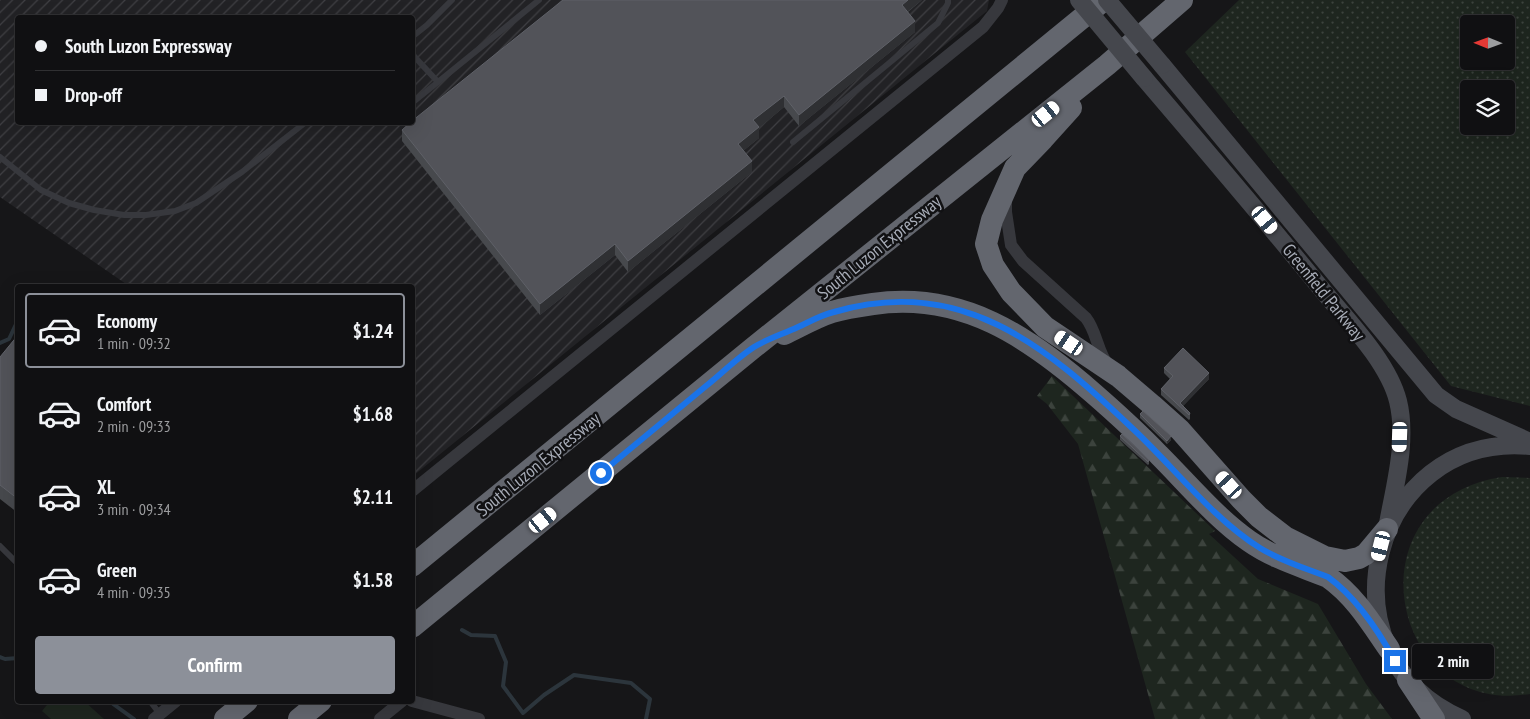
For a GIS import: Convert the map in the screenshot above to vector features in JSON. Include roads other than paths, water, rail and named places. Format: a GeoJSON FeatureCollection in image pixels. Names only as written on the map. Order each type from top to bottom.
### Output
{"type":"FeatureCollection","features":[{"type":"Feature","properties":{"kind":"highway","name":"South Luzon Expressway"},"geometry":{"type":"LineString","coordinates":[[415,564],[1106,0]]}},
{"type":"Feature","properties":{"kind":"highway","name":"South Luzon Expressway"},"geometry":{"type":"LineString","coordinates":[[415,625],[753,348],[1107,65],[1182,0]]}},
{"type":"Feature","properties":{"kind":"highway"},"geometry":{"type":"LineString","coordinates":[[1107,65],[1043,139],[1015,168],[992,220],[986,244],[993,265],[1011,292],[1045,327],[1118,376],[1180,430],[1241,499],[1279,533],[1298,545],[1331,558],[1345,561],[1353,560],[1366,554],[1387,528]]}},
{"type":"Feature","properties":{"kind":"highway"},"geometry":{"type":"LineString","coordinates":[[753,348],[831,312],[879,303],[910,302],[940,305],[963,310],[989,320],[1026,341],[1067,370],[1132,427],[1222,518],[1248,540],[1270,554],[1336,582],[1358,604],[1389,649]]}},
{"type":"Feature","properties":{"kind":"highway"},"geometry":{"type":"LineString","coordinates":[[1408,680],[1434,719]]}},
{"type":"Feature","properties":{"kind":"highway"},"geometry":{"type":"LineString","coordinates":[[225,719],[242,704]]}},
{"type":"Feature","properties":{"kind":"highway"},"geometry":{"type":"LineString","coordinates":[[299,719],[317,704]]}},
{"type":"Feature","properties":{"kind":"main road","name":"Greenfield Parkway"},"geometry":{"type":"LineString","coordinates":[[1079,0],[1277,234],[1357,332],[1389,379],[1397,398],[1400,426],[1399,459],[1387,528]]}},
{"type":"Feature","properties":{"kind":"main road","name":"Greenfield Parkway"},"geometry":{"type":"LineString","coordinates":[[1106,0],[1436,395],[1456,409],[1530,444]]}},
{"type":"Feature","properties":{"kind":"main road"},"geometry":{"type":"LineString","coordinates":[[1462,719],[1428,699],[1408,680],[1389,649],[1380,625],[1375,588],[1378,560],[1387,528],[1398,510],[1426,478],[1443,465],[1460,456],[1479,450],[1499,446],[1530,444]]}},
{"type":"Feature","properties":{"kind":"street"},"geometry":{"type":"LineString","coordinates":[[415,489],[983,27],[1002,0]]}},
{"type":"Feature","properties":{"kind":"street"},"geometry":{"type":"LineString","coordinates":[[1007,185],[1006,212],[1011,245],[1023,261],[1086,318],[1092,326],[1101,354],[1106,363],[1118,376]]}},
{"type":"Feature","properties":{"kind":"street"},"geometry":{"type":"LineString","coordinates":[[1408,680],[1427,719]]}},
{"type":"Feature","properties":{"kind":"street"},"geometry":{"type":"LineString","coordinates":[[415,702],[479,719]]}},
{"type":"Feature","properties":{"kind":"street"},"geometry":{"type":"LineString","coordinates":[[157,716],[172,704]]}},
{"type":"Feature","properties":{"kind":"street"},"geometry":{"type":"LineString","coordinates":[[380,719],[398,704]]}},
{"type":"Feature","properties":{"kind":"lane"},"geometry":{"type":"LineString","coordinates":[[415,34],[452,0]]}},
{"type":"Feature","properties":{"kind":"lane"},"geometry":{"type":"LineString","coordinates":[[415,101],[539,0]]}},
{"type":"Feature","properties":{"kind":"lane"},"geometry":{"type":"LineString","coordinates":[[793,142],[938,22],[948,0]]}},
{"type":"Feature","properties":{"kind":"lane"},"geometry":{"type":"LineString","coordinates":[[415,57],[438,82]]}},
{"type":"Feature","properties":{"kind":"lane"},"geometry":{"type":"LineString","coordinates":[[0,157],[41,190],[69,203],[94,210],[124,215],[146,215],[176,211],[196,203],[242,172],[302,125]]}},
{"type":"Feature","properties":{"kind":"lane"},"geometry":{"type":"LineString","coordinates":[[0,546],[15,561]]}},
{"type":"Feature","properties":{"kind":"lane"},"geometry":{"type":"LineString","coordinates":[[151,704],[157,716]]}},
{"type":"Feature","properties":{"kind":"waterway"},"geometry":{"type":"LineString","coordinates":[[0,343],[9,339],[15,326]]}},
{"type":"Feature","properties":{"kind":"waterway"},"geometry":{"type":"LineString","coordinates":[[462,630],[471,635],[495,636],[506,662],[503,686],[523,713],[544,695],[574,675],[631,683],[650,699],[646,719]]}},
{"type":"Feature","properties":{"kind":"waterway"},"geometry":{"type":"LineString","coordinates":[[0,657],[5,659],[15,658]]}},
{"type":"Feature","properties":{"kind":"waterway"},"geometry":{"type":"LineString","coordinates":[[113,704],[134,719]]}}]}
